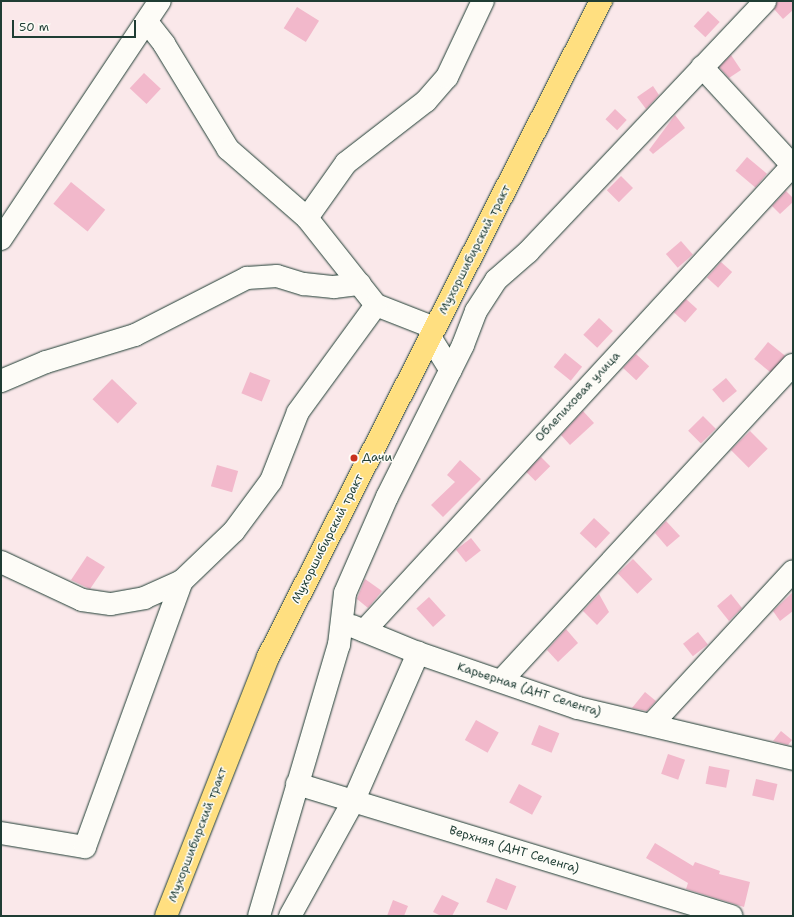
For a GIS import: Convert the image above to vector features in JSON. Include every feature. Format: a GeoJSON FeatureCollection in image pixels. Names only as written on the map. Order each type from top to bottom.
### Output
{"type":"FeatureCollection","features":[{"type":"Feature","properties":{"kind":"main road","name":"Мухоршибирский тракт"},"geometry":{"type":"LineString","coordinates":[[166,916],[268,657],[601,1]]}},
{"type":"Feature","properties":{"kind":"street"},"geometry":{"type":"LineString","coordinates":[[1,239],[160,1]]}},
{"type":"Feature","properties":{"kind":"street"},"geometry":{"type":"LineString","coordinates":[[307,218],[346,163],[426,100],[447,77],[483,1]]}},
{"type":"Feature","properties":{"kind":"street"},"geometry":{"type":"LineString","coordinates":[[259,916],[339,645],[340,621],[345,593],[361,555],[451,370],[476,311],[496,280],[528,252],[765,1]]}},
{"type":"Feature","properties":{"kind":"street"},"geometry":{"type":"LineString","coordinates":[[146,22],[164,44],[228,149],[307,218],[376,305],[433,332],[451,370]]}},
{"type":"Feature","properties":{"kind":"street"},"geometry":{"type":"LineString","coordinates":[[702,67],[793,165]]}},
{"type":"Feature","properties":{"kind":"street","name":"Облепиховая улица"},"geometry":{"type":"LineString","coordinates":[[364,631],[793,165]]}},
{"type":"Feature","properties":{"kind":"street"},"geometry":{"type":"LineString","coordinates":[[1,381],[46,362],[135,335],[248,278],[277,276],[304,284],[334,287],[360,284]]}},
{"type":"Feature","properties":{"kind":"street"},"geometry":{"type":"LineString","coordinates":[[1,562],[82,600],[110,604],[144,598],[182,581],[234,531],[271,481],[298,412],[376,305]]}},
{"type":"Feature","properties":{"kind":"street"},"geometry":{"type":"LineString","coordinates":[[501,681],[793,365]]}},
{"type":"Feature","properties":{"kind":"street"},"geometry":{"type":"LineString","coordinates":[[651,725],[793,571]]}},
{"type":"Feature","properties":{"kind":"street"},"geometry":{"type":"LineString","coordinates":[[1,833],[85,846],[182,581]]}},
{"type":"Feature","properties":{"kind":"street","name":"Карьерная (ДНТ Селенга)"},"geometry":{"type":"LineString","coordinates":[[340,621],[418,653],[578,708],[793,759]]}},
{"type":"Feature","properties":{"kind":"street"},"geometry":{"type":"LineString","coordinates":[[290,916],[353,802],[418,653]]}},
{"type":"Feature","properties":{"kind":"street","name":"Верхняя (ДНТ Селенга)"},"geometry":{"type":"LineString","coordinates":[[297,784],[731,916]]}},
{"type":"Feature","properties":{"kind":"building"},"geometry":{"type":"Polygon","coordinates":[[[777,1],[793,1],[793,10],[783,19],[774,9],[777,1]]]}},
{"type":"Feature","properties":{"kind":"building"},"geometry":{"type":"Polygon","coordinates":[[[297,7],[319,21],[306,42],[284,28],[297,7]]]}},
{"type":"Feature","properties":{"kind":"building"},"geometry":{"type":"Polygon","coordinates":[[[708,11],[720,22],[705,37],[694,26],[708,11]]]}},
{"type":"Feature","properties":{"kind":"building"},"geometry":{"type":"Polygon","coordinates":[[[731,55],[741,70],[729,78],[719,67],[731,55]]]}},
{"type":"Feature","properties":{"kind":"building"},"geometry":{"type":"Polygon","coordinates":[[[144,73],[161,89],[146,104],[130,88],[144,73]]]}},
{"type":"Feature","properties":{"kind":"building"},"geometry":{"type":"Polygon","coordinates":[[[653,86],[659,95],[646,109],[637,97],[653,86]]]}},
{"type":"Feature","properties":{"kind":"building"},"geometry":{"type":"Polygon","coordinates":[[[615,109],[627,120],[617,130],[605,119],[615,109]]]}},
{"type":"Feature","properties":{"kind":"building"},"geometry":{"type":"Polygon","coordinates":[[[675,115],[685,128],[653,154],[649,150],[675,115]]]}},
{"type":"Feature","properties":{"kind":"building"},"geometry":{"type":"Polygon","coordinates":[[[747,157],[767,174],[755,188],[735,171],[747,157]]]}},
{"type":"Feature","properties":{"kind":"building"},"geometry":{"type":"Polygon","coordinates":[[[621,176],[633,188],[619,202],[607,190],[621,176]]]}},
{"type":"Feature","properties":{"kind":"building"},"geometry":{"type":"Polygon","coordinates":[[[71,182],[105,210],[88,231],[53,204],[71,182]]]}},
{"type":"Feature","properties":{"kind":"building"},"geometry":{"type":"Polygon","coordinates":[[[786,191],[793,198],[793,202],[780,214],[772,206],[786,191]]]}},
{"type":"Feature","properties":{"kind":"building"},"geometry":{"type":"Polygon","coordinates":[[[681,241],[693,255],[678,268],[666,254],[681,241]]]}},
{"type":"Feature","properties":{"kind":"building"},"geometry":{"type":"Polygon","coordinates":[[[721,262],[732,272],[718,288],[707,278],[721,262]]]}},
{"type":"Feature","properties":{"kind":"building"},"geometry":{"type":"Polygon","coordinates":[[[686,299],[697,309],[685,322],[674,312],[686,299]]]}},
{"type":"Feature","properties":{"kind":"building"},"geometry":{"type":"Polygon","coordinates":[[[599,318],[613,331],[597,348],[583,335],[599,318]]]}},
{"type":"Feature","properties":{"kind":"building"},"geometry":{"type":"Polygon","coordinates":[[[768,342],[785,356],[771,373],[754,359],[768,342]]]}},
{"type":"Feature","properties":{"kind":"building"},"geometry":{"type":"Polygon","coordinates":[[[565,353],[582,367],[571,381],[554,367],[565,353]]]}},
{"type":"Feature","properties":{"kind":"building"},"geometry":{"type":"Polygon","coordinates":[[[636,354],[649,366],[636,380],[623,368],[636,354]]]}},
{"type":"Feature","properties":{"kind":"building"},"geometry":{"type":"Polygon","coordinates":[[[250,372],[270,380],[262,402],[241,393],[250,372]]]}},
{"type":"Feature","properties":{"kind":"building"},"geometry":{"type":"Polygon","coordinates":[[[726,378],[737,391],[723,403],[712,390],[726,378]]]}},
{"type":"Feature","properties":{"kind":"building"},"geometry":{"type":"Polygon","coordinates":[[[112,379],[137,403],[118,423],[93,399],[112,379]]]}},
{"type":"Feature","properties":{"kind":"building"},"geometry":{"type":"Polygon","coordinates":[[[583,411],[594,423],[570,445],[561,435],[583,411]]]}},
{"type":"Feature","properties":{"kind":"building"},"geometry":{"type":"Polygon","coordinates":[[[703,416],[716,429],[701,444],[688,431],[703,416]]]}},
{"type":"Feature","properties":{"kind":"building"},"geometry":{"type":"Polygon","coordinates":[[[750,431],[768,449],[749,468],[731,450],[750,431]]]}},
{"type":"Feature","properties":{"kind":"building"},"geometry":{"type":"Polygon","coordinates":[[[541,457],[550,466],[535,481],[526,472],[541,457]]]}},
{"type":"Feature","properties":{"kind":"building"},"geometry":{"type":"Polygon","coordinates":[[[460,460],[481,479],[443,517],[431,505],[455,482],[447,475],[460,460]]]}},
{"type":"Feature","properties":{"kind":"building"},"geometry":{"type":"Polygon","coordinates":[[[217,465],[238,471],[232,492],[211,486],[217,465]]]}},
{"type":"Feature","properties":{"kind":"building"},"geometry":{"type":"Polygon","coordinates":[[[594,518],[610,533],[596,548],[580,533],[594,518]]]}},
{"type":"Feature","properties":{"kind":"building"},"geometry":{"type":"Polygon","coordinates":[[[666,521],[680,536],[667,547],[655,533],[666,521]]]}},
{"type":"Feature","properties":{"kind":"building"},"geometry":{"type":"Polygon","coordinates":[[[471,538],[481,551],[466,562],[456,550],[471,538]]]}},
{"type":"Feature","properties":{"kind":"building"},"geometry":{"type":"Polygon","coordinates":[[[87,556],[105,567],[90,589],[71,580],[87,556]]]}},
{"type":"Feature","properties":{"kind":"building"},"geometry":{"type":"Polygon","coordinates":[[[633,559],[652,579],[637,594],[618,574],[633,559]]]}},
{"type":"Feature","properties":{"kind":"building"},"geometry":{"type":"Polygon","coordinates":[[[365,579],[382,591],[368,608],[357,599],[365,579]]]}},
{"type":"Feature","properties":{"kind":"building"},"geometry":{"type":"Polygon","coordinates":[[[793,592],[793,611],[780,621],[773,611],[793,592]]]}},
{"type":"Feature","properties":{"kind":"building"},"geometry":{"type":"Polygon","coordinates":[[[599,594],[609,612],[597,625],[583,611],[599,594]]]}},
{"type":"Feature","properties":{"kind":"building"},"geometry":{"type":"Polygon","coordinates":[[[731,594],[742,608],[729,621],[717,606],[731,594]]]}},
{"type":"Feature","properties":{"kind":"building"},"geometry":{"type":"Polygon","coordinates":[[[429,597],[446,616],[433,627],[416,608],[429,597]]]}},
{"type":"Feature","properties":{"kind":"building"},"geometry":{"type":"Polygon","coordinates":[[[566,629],[578,643],[558,662],[547,650],[566,629]]]}},
{"type":"Feature","properties":{"kind":"building"},"geometry":{"type":"Polygon","coordinates":[[[698,632],[708,645],[693,656],[683,644],[698,632]]]}},
{"type":"Feature","properties":{"kind":"building"},"geometry":{"type":"Polygon","coordinates":[[[645,692],[656,701],[647,711],[632,708],[645,692]]]}},
{"type":"Feature","properties":{"kind":"building"},"geometry":{"type":"Polygon","coordinates":[[[476,720],[499,733],[488,753],[465,740],[476,720]]]}},
{"type":"Feature","properties":{"kind":"building"},"geometry":{"type":"Polygon","coordinates":[[[539,725],[559,733],[552,753],[531,744],[539,725]]]}},
{"type":"Feature","properties":{"kind":"building"},"geometry":{"type":"Polygon","coordinates":[[[781,731],[792,740],[788,745],[773,741],[781,731]]]}},
{"type":"Feature","properties":{"kind":"building"},"geometry":{"type":"Polygon","coordinates":[[[668,754],[685,760],[678,780],[661,774],[668,754]]]}},
{"type":"Feature","properties":{"kind":"building"},"geometry":{"type":"Polygon","coordinates":[[[709,766],[730,770],[726,788],[706,784],[709,766]]]}},
{"type":"Feature","properties":{"kind":"building"},"geometry":{"type":"Polygon","coordinates":[[[756,779],[777,784],[774,801],[752,796],[756,779]]]}},
{"type":"Feature","properties":{"kind":"building"},"geometry":{"type":"Polygon","coordinates":[[[519,784],[542,796],[532,815],[509,803],[519,784]]]}},
{"type":"Feature","properties":{"kind":"building"},"geometry":{"type":"Polygon","coordinates":[[[655,843],[693,866],[695,862],[720,871],[719,874],[750,882],[744,907],[686,889],[688,883],[646,858],[655,843]]]}},
{"type":"Feature","properties":{"kind":"building"},"geometry":{"type":"Polygon","coordinates":[[[496,878],[516,886],[507,910],[486,902],[496,878]]]}},
{"type":"Feature","properties":{"kind":"building"},"geometry":{"type":"Polygon","coordinates":[[[442,895],[459,903],[452,916],[441,916],[433,912],[442,895]]]}},
{"type":"Feature","properties":{"kind":"building"},"geometry":{"type":"Polygon","coordinates":[[[393,900],[408,906],[404,916],[387,916],[393,900]]]}},
{"type":"Feature","properties":{"kind":"place","name":"Дачи"},"geometry":{"type":"Point","coordinates":[354,458]}}]}
